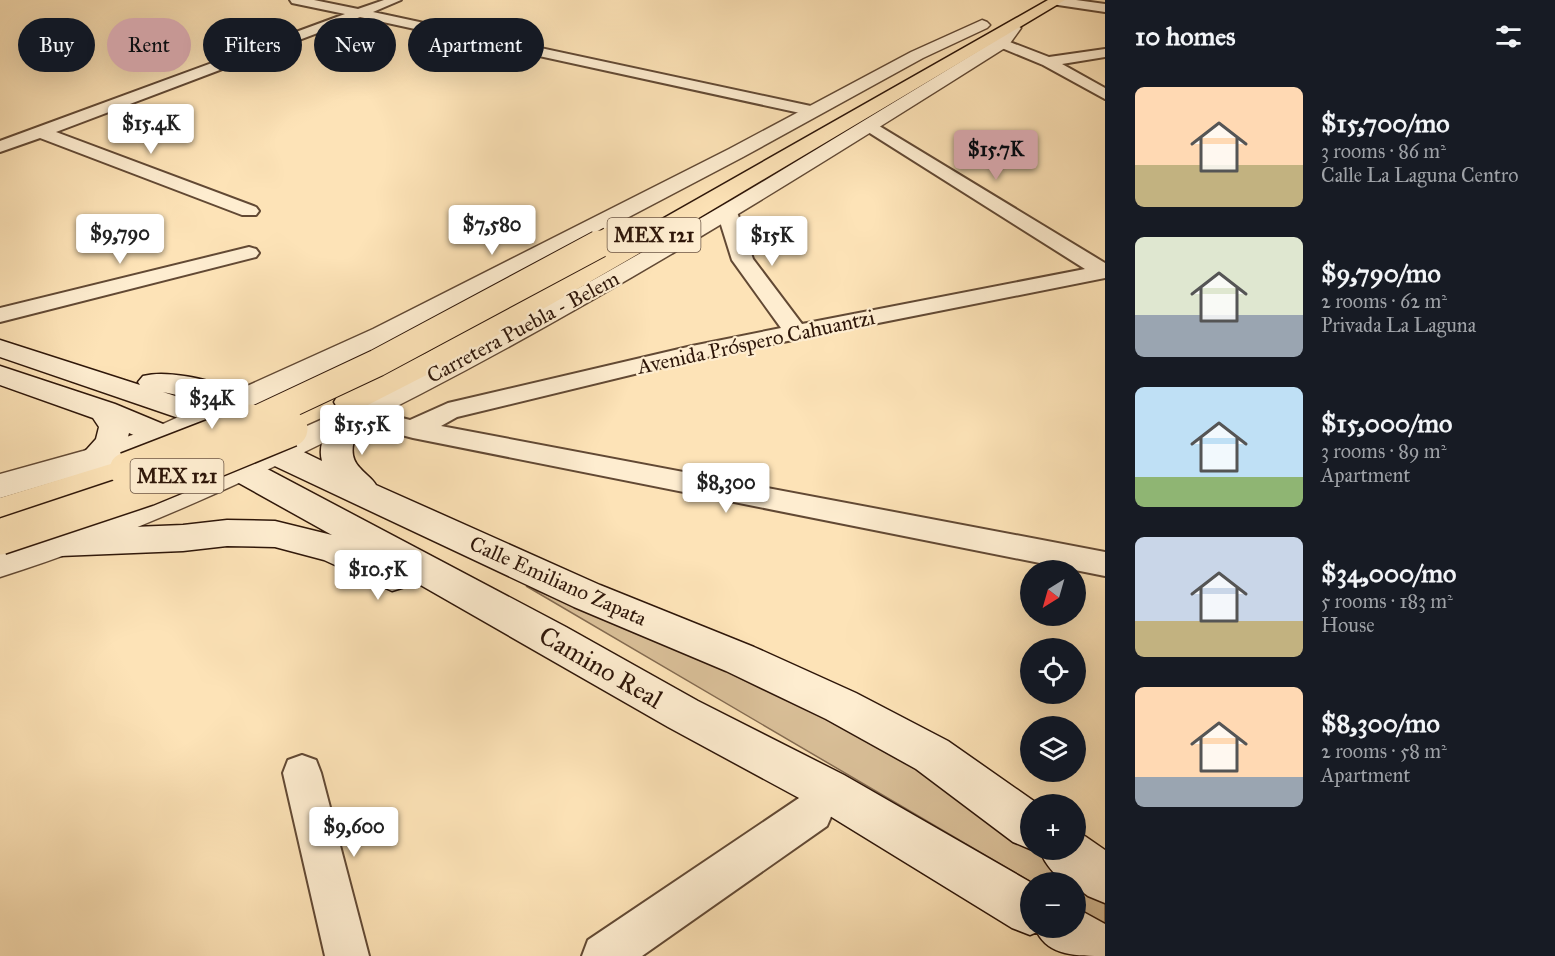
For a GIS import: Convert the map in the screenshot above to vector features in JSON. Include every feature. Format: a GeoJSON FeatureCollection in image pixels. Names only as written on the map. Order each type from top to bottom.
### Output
{"type":"FeatureCollection","features":[{"type":"Feature","properties":{"kind":"main road","name":"Carretera Puebla - Belem"},"geometry":{"type":"LineString","coordinates":[[0,511],[126,470],[255,421],[377,363],[997,29],[1058,0]]}},
{"type":"Feature","properties":{"kind":"main road","name":"Carretera Puebla - Belem"},"geometry":{"type":"LineString","coordinates":[[0,537],[74,515],[236,454],[349,402],[436,358],[569,284],[943,59],[997,29]]}},
{"type":"Feature","properties":{"kind":"street"},"geometry":{"type":"LineString","coordinates":[[296,0],[814,111]]}},
{"type":"Feature","properties":{"kind":"street"},"geometry":{"type":"LineString","coordinates":[[0,147],[395,0]]}},
{"type":"Feature","properties":{"kind":"street"},"geometry":{"type":"LineString","coordinates":[[1058,0],[1105,8]]}},
{"type":"Feature","properties":{"kind":"street"},"geometry":{"type":"LineString","coordinates":[[997,29],[1048,62],[1105,94]]}},
{"type":"Feature","properties":{"kind":"street","name":"Carretera Puebla - Belem"},"geometry":{"type":"LineString","coordinates":[[0,486],[94,459],[165,435],[207,417],[383,335],[917,55],[997,29]]}},
{"type":"Feature","properties":{"kind":"street","name":"Carretera Puebla - Belem"},"geometry":{"type":"LineString","coordinates":[[0,563],[60,543],[240,469],[353,417],[450,368],[655,256],[871,126],[997,29]]}},
{"type":"Feature","properties":{"kind":"street"},"geometry":{"type":"LineString","coordinates":[[1048,62],[1105,53]]}},
{"type":"Feature","properties":{"kind":"street"},"geometry":{"type":"LineString","coordinates":[[871,126],[1105,271]]}},
{"type":"Feature","properties":{"kind":"street"},"geometry":{"type":"LineString","coordinates":[[40,132],[249,211]]}},
{"type":"Feature","properties":{"kind":"street"},"geometry":{"type":"LineString","coordinates":[[727,212],[743,260],[796,333]]}},
{"type":"Feature","properties":{"kind":"street"},"geometry":{"type":"LineString","coordinates":[[0,315],[249,253]]}},
{"type":"Feature","properties":{"kind":"street","name":"Avenida Próspero Cahuantzi"},"geometry":{"type":"LineString","coordinates":[[413,429],[448,411],[692,353],[1105,271]]}},
{"type":"Feature","properties":{"kind":"street","name":"Calle Emiliano Zapata"},"geometry":{"type":"LineString","coordinates":[[0,348],[207,417],[275,453],[587,596],[740,659],[841,706],[932,755],[1020,819]]}},
{"type":"Feature","properties":{"kind":"street"},"geometry":{"type":"LineString","coordinates":[[69,371],[180,385],[242,400]]}},
{"type":"Feature","properties":{"kind":"street"},"geometry":{"type":"LineString","coordinates":[[0,375],[165,435]]}},
{"type":"Feature","properties":{"kind":"street"},"geometry":{"type":"LineString","coordinates":[[94,459],[111,443],[115,426],[104,411]]}},
{"type":"Feature","properties":{"kind":"street"},"geometry":{"type":"LineString","coordinates":[[367,494],[341,471],[335,452],[338,438],[353,417],[1105,564]]}},
{"type":"Feature","properties":{"kind":"street","name":"Camino Real"},"geometry":{"type":"LineString","coordinates":[[165,435],[240,469],[552,639],[683,714],[828,789],[1020,904]]}},
{"type":"Feature","properties":{"kind":"street"},"geometry":{"type":"LineString","coordinates":[[60,543],[183,538],[227,533],[275,534],[334,549],[529,644],[683,714]]}},
{"type":"Feature","properties":{"kind":"street"},"geometry":{"type":"LineString","coordinates":[[302,774],[347,956]]}},
{"type":"Feature","properties":{"kind":"street"},"geometry":{"type":"LineString","coordinates":[[604,956],[813,812]]}},
{"type":"Feature","properties":{"kind":"street"},"geometry":{"type":"LineString","coordinates":[[1078,860],[1105,879]]}},
{"type":"Feature","properties":{"kind":"street"},"geometry":{"type":"LineString","coordinates":[[1079,938],[1105,953]]}},
{"type":"Feature","properties":{"kind":"shaded area"},"geometry":{"type":"Polygon","coordinates":[[[526,586],[819,710],[907,760],[1020,841],[1020,860],[1046,860],[1063,872],[1020,872],[1020,876],[526,586]]]}},
{"type":"Feature","properties":{"kind":"shaded area"},"geometry":{"type":"Polygon","coordinates":[[[1086,888],[1105,902],[1105,926],[1086,914],[1086,888]]]}}]}
